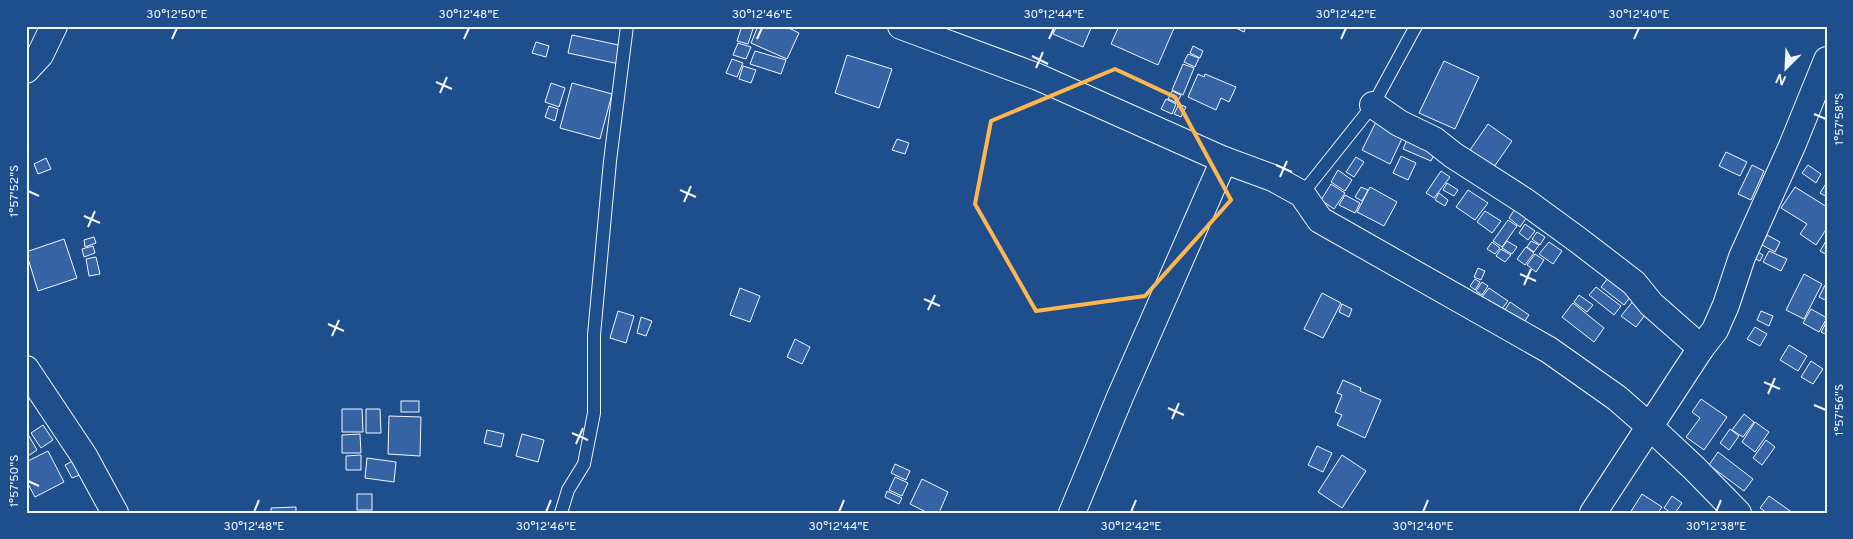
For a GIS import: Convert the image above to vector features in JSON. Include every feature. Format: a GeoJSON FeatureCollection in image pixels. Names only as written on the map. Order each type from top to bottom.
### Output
{"type":"FeatureCollection","features":[{"type":"Feature","properties":{"kind":"street"},"geometry":{"type":"LineString","coordinates":[[26,70],[40,56],[54,26]]}},
{"type":"Feature","properties":{"kind":"street"},"geometry":{"type":"LineString","coordinates":[[901,26],[1038,77],[1224,160],[1273,178],[1302,194],[1320,220],[1549,350],[1617,398],[1694,468],[1738,513]]}},
{"type":"Feature","properties":{"kind":"street"},"geometry":{"type":"LineString","coordinates":[[1593,513],[1701,348],[1715,330],[1726,305],[1742,257],[1792,146],[1827,60]]}},
{"type":"Feature","properties":{"kind":"street"},"geometry":{"type":"LineString","coordinates":[[1373,105],[1399,123],[1434,140],[1453,155],[1526,202],[1578,240],[1634,283],[1651,304],[1701,348]]}},
{"type":"Feature","properties":{"kind":"street"},"geometry":{"type":"LineString","coordinates":[[1072,513],[1120,397],[1224,160]]}},
{"type":"Feature","properties":{"kind":"street"},"geometry":{"type":"LineString","coordinates":[[26,369],[84,456],[115,513]]}},
{"type":"Feature","properties":{"kind":"lane"},"geometry":{"type":"LineString","coordinates":[[560,513],[568,490],[584,464],[594,413],[594,335],[610,161],[627,26]]}},
{"type":"Feature","properties":{"kind":"lane"},"geometry":{"type":"LineString","coordinates":[[1302,194],[1373,105],[1416,26]]}},
{"type":"Feature","properties":{"kind":"highlighted area"},"geometry":{"type":"Polygon","coordinates":[[[1115,69],[1175,97],[1231,200],[1145,296],[1036,311],[975,204],[991,121],[1115,69]]]}},
{"type":"Feature","properties":{"kind":"building"},"geometry":{"type":"Polygon","coordinates":[[[742,26],[754,26],[748,44],[737,41],[742,26]]]}},
{"type":"Feature","properties":{"kind":"building"},"geometry":{"type":"Polygon","coordinates":[[[758,26],[785,26],[799,33],[787,59],[751,43],[758,26]]]}},
{"type":"Feature","properties":{"kind":"building"},"geometry":{"type":"Polygon","coordinates":[[[1057,26],[1092,26],[1083,47],[1053,34],[1057,26]]]}},
{"type":"Feature","properties":{"kind":"building"},"geometry":{"type":"Polygon","coordinates":[[[1119,26],[1175,26],[1158,65],[1111,44],[1119,26]]]}},
{"type":"Feature","properties":{"kind":"building"},"geometry":{"type":"Polygon","coordinates":[[[1237,26],[1246,26],[1244,32],[1236,28],[1237,26]]]}},
{"type":"Feature","properties":{"kind":"building"},"geometry":{"type":"Polygon","coordinates":[[[572,35],[623,46],[619,64],[568,53],[572,35]]]}},
{"type":"Feature","properties":{"kind":"building"},"geometry":{"type":"Polygon","coordinates":[[[536,42],[549,46],[546,57],[532,53],[536,42]]]}},
{"type":"Feature","properties":{"kind":"building"},"geometry":{"type":"Polygon","coordinates":[[[738,43],[751,47],[746,59],[733,55],[738,43]]]}},
{"type":"Feature","properties":{"kind":"building"},"geometry":{"type":"Polygon","coordinates":[[[1193,46],[1203,51],[1200,58],[1190,53],[1193,46]]]}},
{"type":"Feature","properties":{"kind":"building"},"geometry":{"type":"Polygon","coordinates":[[[755,51],[786,60],[781,74],[750,64],[755,51]]]}},
{"type":"Feature","properties":{"kind":"building"},"geometry":{"type":"Polygon","coordinates":[[[1188,54],[1199,58],[1195,67],[1184,62],[1188,54]]]}},
{"type":"Feature","properties":{"kind":"building"},"geometry":{"type":"Polygon","coordinates":[[[847,55],[892,69],[879,108],[835,93],[847,55]]]}},
{"type":"Feature","properties":{"kind":"building"},"geometry":{"type":"Polygon","coordinates":[[[732,59],[743,63],[737,77],[726,73],[732,59]]]}},
{"type":"Feature","properties":{"kind":"building"},"geometry":{"type":"Polygon","coordinates":[[[1444,61],[1479,77],[1455,129],[1419,113],[1444,61]]]}},
{"type":"Feature","properties":{"kind":"building"},"geometry":{"type":"Polygon","coordinates":[[[1183,64],[1194,68],[1183,95],[1172,90],[1183,64]]]}},
{"type":"Feature","properties":{"kind":"building"},"geometry":{"type":"Polygon","coordinates":[[[743,66],[756,70],[751,83],[739,79],[743,66]]]}},
{"type":"Feature","properties":{"kind":"building"},"geometry":{"type":"Polygon","coordinates":[[[1198,74],[1204,77],[1205,74],[1236,87],[1229,102],[1221,98],[1216,110],[1188,97],[1198,74]]]}},
{"type":"Feature","properties":{"kind":"building"},"geometry":{"type":"Polygon","coordinates":[[[551,83],[565,88],[559,107],[545,102],[551,83]]]}},
{"type":"Feature","properties":{"kind":"building"},"geometry":{"type":"Polygon","coordinates":[[[572,83],[612,94],[600,139],[560,128],[572,83]]]}},
{"type":"Feature","properties":{"kind":"building"},"geometry":{"type":"Polygon","coordinates":[[[1172,91],[1181,95],[1177,103],[1168,99],[1172,91]]]}},
{"type":"Feature","properties":{"kind":"building"},"geometry":{"type":"Polygon","coordinates":[[[1166,99],[1176,104],[1172,114],[1161,109],[1166,99]]]}},
{"type":"Feature","properties":{"kind":"building"},"geometry":{"type":"Polygon","coordinates":[[[1179,104],[1186,107],[1181,117],[1174,114],[1179,104]]]}},
{"type":"Feature","properties":{"kind":"building"},"geometry":{"type":"Polygon","coordinates":[[[549,106],[558,109],[555,121],[545,117],[549,106]]]}},
{"type":"Feature","properties":{"kind":"building"},"geometry":{"type":"Polygon","coordinates":[[[1378,118],[1405,132],[1390,164],[1362,150],[1378,118]]]}},
{"type":"Feature","properties":{"kind":"building"},"geometry":{"type":"Polygon","coordinates":[[[1488,124],[1512,141],[1494,167],[1470,150],[1488,124]]]}},
{"type":"Feature","properties":{"kind":"building"},"geometry":{"type":"Polygon","coordinates":[[[1410,133],[1438,146],[1431,161],[1403,149],[1410,133]]]}},
{"type":"Feature","properties":{"kind":"building"},"geometry":{"type":"Polygon","coordinates":[[[897,139],[909,143],[905,154],[892,150],[897,139]]]}},
{"type":"Feature","properties":{"kind":"building"},"geometry":{"type":"Polygon","coordinates":[[[1726,152],[1747,162],[1740,176],[1719,166],[1726,152]]]}},
{"type":"Feature","properties":{"kind":"building"},"geometry":{"type":"Polygon","coordinates":[[[1401,156],[1416,163],[1408,180],[1393,173],[1401,156]]]}},
{"type":"Feature","properties":{"kind":"building"},"geometry":{"type":"Polygon","coordinates":[[[1356,157],[1364,162],[1354,177],[1346,172],[1356,157]]]}},
{"type":"Feature","properties":{"kind":"building"},"geometry":{"type":"Polygon","coordinates":[[[46,158],[51,169],[38,174],[34,164],[46,158]]]}},
{"type":"Feature","properties":{"kind":"building"},"geometry":{"type":"Polygon","coordinates":[[[1752,165],[1764,171],[1751,200],[1738,194],[1752,165]]]}},
{"type":"Feature","properties":{"kind":"building"},"geometry":{"type":"Polygon","coordinates":[[[1808,165],[1821,174],[1816,183],[1802,173],[1808,165]]]}},
{"type":"Feature","properties":{"kind":"building"},"geometry":{"type":"Polygon","coordinates":[[[1338,170],[1352,180],[1345,191],[1331,182],[1338,170]]]}},
{"type":"Feature","properties":{"kind":"building"},"geometry":{"type":"Polygon","coordinates":[[[1441,171],[1450,177],[1434,198],[1426,193],[1441,171]]]}},
{"type":"Feature","properties":{"kind":"building"},"geometry":{"type":"Polygon","coordinates":[[[1827,182],[1827,197],[1820,193],[1827,182]]]}},
{"type":"Feature","properties":{"kind":"building"},"geometry":{"type":"Polygon","coordinates":[[[1447,183],[1458,190],[1454,196],[1443,190],[1447,183]]]}},
{"type":"Feature","properties":{"kind":"building"},"geometry":{"type":"Polygon","coordinates":[[[1331,184],[1345,193],[1334,209],[1321,200],[1331,184]]]}},
{"type":"Feature","properties":{"kind":"building"},"geometry":{"type":"Polygon","coordinates":[[[1361,187],[1368,190],[1362,201],[1355,197],[1361,187]]]}},
{"type":"Feature","properties":{"kind":"building"},"geometry":{"type":"Polygon","coordinates":[[[1370,187],[1397,202],[1384,226],[1357,212],[1370,187]]]}},
{"type":"Feature","properties":{"kind":"building"},"geometry":{"type":"Polygon","coordinates":[[[1795,187],[1827,207],[1827,228],[1816,245],[1800,234],[1807,224],[1781,208],[1795,187]]]}},
{"type":"Feature","properties":{"kind":"building"},"geometry":{"type":"Polygon","coordinates":[[[1468,190],[1488,203],[1475,220],[1456,207],[1468,190]]]}},
{"type":"Feature","properties":{"kind":"building"},"geometry":{"type":"Polygon","coordinates":[[[1439,193],[1448,200],[1445,206],[1435,200],[1439,193]]]}},
{"type":"Feature","properties":{"kind":"building"},"geometry":{"type":"Polygon","coordinates":[[[1345,195],[1360,203],[1355,213],[1339,205],[1345,195]]]}},
{"type":"Feature","properties":{"kind":"building"},"geometry":{"type":"Polygon","coordinates":[[[1517,206],[1529,214],[1520,227],[1509,218],[1517,206]]]}},
{"type":"Feature","properties":{"kind":"building"},"geometry":{"type":"Polygon","coordinates":[[[1485,211],[1501,221],[1492,233],[1477,222],[1485,211]]]}},
{"type":"Feature","properties":{"kind":"building"},"geometry":{"type":"Polygon","coordinates":[[[1508,220],[1517,226],[1502,247],[1493,241],[1508,220]]]}},
{"type":"Feature","properties":{"kind":"building"},"geometry":{"type":"Polygon","coordinates":[[[1525,224],[1535,231],[1528,240],[1519,233],[1525,224]]]}},
{"type":"Feature","properties":{"kind":"building"},"geometry":{"type":"Polygon","coordinates":[[[1537,232],[1545,237],[1540,245],[1532,239],[1537,232]]]}},
{"type":"Feature","properties":{"kind":"building"},"geometry":{"type":"Polygon","coordinates":[[[1767,235],[1780,242],[1775,252],[1762,245],[1767,235]]]}},
{"type":"Feature","properties":{"kind":"building"},"geometry":{"type":"Polygon","coordinates":[[[94,237],[96,243],[85,247],[84,240],[94,237]]]}},
{"type":"Feature","properties":{"kind":"building"},"geometry":{"type":"Polygon","coordinates":[[[64,239],[77,278],[38,291],[26,252],[64,239]]]}},
{"type":"Feature","properties":{"kind":"building"},"geometry":{"type":"Polygon","coordinates":[[[1507,241],[1517,247],[1512,254],[1502,248],[1507,241]]]}},
{"type":"Feature","properties":{"kind":"building"},"geometry":{"type":"Polygon","coordinates":[[[1531,241],[1539,245],[1534,252],[1527,247],[1531,241]]]}},
{"type":"Feature","properties":{"kind":"building"},"geometry":{"type":"Polygon","coordinates":[[[1827,241],[1827,255],[1820,251],[1827,241]]]}},
{"type":"Feature","properties":{"kind":"building"},"geometry":{"type":"Polygon","coordinates":[[[1492,242],[1500,248],[1495,254],[1487,249],[1492,242]]]}},
{"type":"Feature","properties":{"kind":"building"},"geometry":{"type":"Polygon","coordinates":[[[1549,242],[1562,251],[1553,264],[1539,254],[1549,242]]]}},
{"type":"Feature","properties":{"kind":"building"},"geometry":{"type":"Polygon","coordinates":[[[93,246],[95,253],[84,257],[82,249],[93,246]]]}},
{"type":"Feature","properties":{"kind":"building"},"geometry":{"type":"Polygon","coordinates":[[[1526,247],[1534,253],[1525,265],[1517,259],[1526,247]]]}},
{"type":"Feature","properties":{"kind":"building"},"geometry":{"type":"Polygon","coordinates":[[[1501,249],[1511,255],[1505,262],[1496,256],[1501,249]]]}},
{"type":"Feature","properties":{"kind":"building"},"geometry":{"type":"Polygon","coordinates":[[[1754,250],[1763,255],[1760,261],[1751,257],[1754,250]]]}},
{"type":"Feature","properties":{"kind":"building"},"geometry":{"type":"Polygon","coordinates":[[[1769,251],[1787,259],[1781,271],[1763,262],[1769,251]]]}},
{"type":"Feature","properties":{"kind":"building"},"geometry":{"type":"Polygon","coordinates":[[[1535,254],[1544,260],[1536,272],[1527,265],[1535,254]]]}},
{"type":"Feature","properties":{"kind":"building"},"geometry":{"type":"Polygon","coordinates":[[[96,257],[100,274],[89,276],[86,259],[96,257]]]}},
{"type":"Feature","properties":{"kind":"building"},"geometry":{"type":"Polygon","coordinates":[[[1478,268],[1485,271],[1481,280],[1474,277],[1478,268]]]}},
{"type":"Feature","properties":{"kind":"building"},"geometry":{"type":"Polygon","coordinates":[[[1612,273],[1635,291],[1624,305],[1601,287],[1612,273]]]}},
{"type":"Feature","properties":{"kind":"building"},"geometry":{"type":"Polygon","coordinates":[[[1804,274],[1822,284],[1804,319],[1786,310],[1804,274]]]}},
{"type":"Feature","properties":{"kind":"building"},"geometry":{"type":"Polygon","coordinates":[[[1475,279],[1480,282],[1475,290],[1470,286],[1475,279]]]}},
{"type":"Feature","properties":{"kind":"building"},"geometry":{"type":"Polygon","coordinates":[[[1482,282],[1488,286],[1482,295],[1476,291],[1482,282]]]}},
{"type":"Feature","properties":{"kind":"building"},"geometry":{"type":"Polygon","coordinates":[[[1825,285],[1827,286],[1827,301],[1819,297],[1825,285]]]}},
{"type":"Feature","properties":{"kind":"building"},"geometry":{"type":"Polygon","coordinates":[[[1596,287],[1621,306],[1614,315],[1589,295],[1596,287]]]}},
{"type":"Feature","properties":{"kind":"building"},"geometry":{"type":"Polygon","coordinates":[[[740,288],[760,296],[750,322],[730,315],[740,288]]]}},
{"type":"Feature","properties":{"kind":"building"},"geometry":{"type":"Polygon","coordinates":[[[1489,288],[1508,301],[1501,310],[1482,297],[1489,288]]]}},
{"type":"Feature","properties":{"kind":"building"},"geometry":{"type":"Polygon","coordinates":[[[1322,293],[1341,303],[1323,338],[1304,329],[1322,293]]]}},
{"type":"Feature","properties":{"kind":"building"},"geometry":{"type":"Polygon","coordinates":[[[1579,295],[1593,305],[1587,312],[1574,302],[1579,295]]]}},
{"type":"Feature","properties":{"kind":"building"},"geometry":{"type":"Polygon","coordinates":[[[1634,300],[1648,311],[1636,327],[1621,316],[1634,300]]]}},
{"type":"Feature","properties":{"kind":"building"},"geometry":{"type":"Polygon","coordinates":[[[1510,302],[1529,315],[1522,325],[1504,311],[1510,302]]]}},
{"type":"Feature","properties":{"kind":"building"},"geometry":{"type":"Polygon","coordinates":[[[1573,303],[1604,328],[1594,342],[1562,317],[1573,303]]]}},
{"type":"Feature","properties":{"kind":"building"},"geometry":{"type":"Polygon","coordinates":[[[1342,304],[1352,309],[1349,317],[1339,312],[1342,304]]]}},
{"type":"Feature","properties":{"kind":"building"},"geometry":{"type":"Polygon","coordinates":[[[1811,309],[1827,318],[1819,332],[1803,323],[1811,309]]]}},
{"type":"Feature","properties":{"kind":"building"},"geometry":{"type":"Polygon","coordinates":[[[618,311],[634,316],[626,343],[610,338],[618,311]]]}},
{"type":"Feature","properties":{"kind":"building"},"geometry":{"type":"Polygon","coordinates":[[[1761,311],[1773,316],[1769,326],[1757,320],[1761,311]]]}},
{"type":"Feature","properties":{"kind":"building"},"geometry":{"type":"Polygon","coordinates":[[[641,317],[652,321],[646,336],[637,333],[641,317]]]}},
{"type":"Feature","properties":{"kind":"building"},"geometry":{"type":"Polygon","coordinates":[[[1827,321],[1827,335],[1821,332],[1827,321]]]}},
{"type":"Feature","properties":{"kind":"building"},"geometry":{"type":"Polygon","coordinates":[[[1755,327],[1767,334],[1760,346],[1747,339],[1755,327]]]}},
{"type":"Feature","properties":{"kind":"building"},"geometry":{"type":"Polygon","coordinates":[[[795,339],[810,347],[802,364],[787,357],[795,339]]]}},
{"type":"Feature","properties":{"kind":"building"},"geometry":{"type":"Polygon","coordinates":[[[1789,345],[1807,356],[1798,371],[1780,360],[1789,345]]]}},
{"type":"Feature","properties":{"kind":"building"},"geometry":{"type":"Polygon","coordinates":[[[1811,361],[1823,369],[1813,384],[1801,377],[1811,361]]]}},
{"type":"Feature","properties":{"kind":"building"},"geometry":{"type":"Polygon","coordinates":[[[1343,380],[1361,388],[1360,391],[1381,400],[1365,438],[1337,425],[1342,415],[1335,412],[1342,395],[1337,393],[1343,380]]]}},
{"type":"Feature","properties":{"kind":"building"},"geometry":{"type":"Polygon","coordinates":[[[1701,399],[1727,417],[1704,450],[1686,437],[1700,418],[1692,412],[1701,399]]]}},
{"type":"Feature","properties":{"kind":"building"},"geometry":{"type":"Polygon","coordinates":[[[401,401],[419,401],[419,412],[401,412],[401,401]]]}},
{"type":"Feature","properties":{"kind":"building"},"geometry":{"type":"Polygon","coordinates":[[[342,409],[362,409],[363,432],[342,432],[342,409]]]}},
{"type":"Feature","properties":{"kind":"building"},"geometry":{"type":"Polygon","coordinates":[[[366,409],[380,409],[381,433],[366,433],[366,409]]]}},
{"type":"Feature","properties":{"kind":"building"},"geometry":{"type":"Polygon","coordinates":[[[1744,414],[1754,422],[1743,437],[1732,430],[1744,414]]]}},
{"type":"Feature","properties":{"kind":"building"},"geometry":{"type":"Polygon","coordinates":[[[389,416],[421,417],[420,456],[388,454],[389,416]]]}},
{"type":"Feature","properties":{"kind":"building"},"geometry":{"type":"Polygon","coordinates":[[[1755,422],[1769,432],[1755,452],[1742,442],[1755,422]]]}},
{"type":"Feature","properties":{"kind":"building"},"geometry":{"type":"Polygon","coordinates":[[[43,425],[53,440],[41,448],[31,433],[43,425]]]}},
{"type":"Feature","properties":{"kind":"building"},"geometry":{"type":"Polygon","coordinates":[[[1730,429],[1739,436],[1729,450],[1720,443],[1730,429]]]}},
{"type":"Feature","properties":{"kind":"building"},"geometry":{"type":"Polygon","coordinates":[[[487,430],[504,434],[501,447],[484,443],[487,430]]]}},
{"type":"Feature","properties":{"kind":"building"},"geometry":{"type":"Polygon","coordinates":[[[360,434],[361,453],[342,453],[342,435],[360,434]]]}},
{"type":"Feature","properties":{"kind":"building"},"geometry":{"type":"Polygon","coordinates":[[[522,434],[544,440],[538,462],[516,456],[522,434]]]}},
{"type":"Feature","properties":{"kind":"building"},"geometry":{"type":"Polygon","coordinates":[[[29,436],[37,450],[28,456],[26,437],[29,436]]]}},
{"type":"Feature","properties":{"kind":"building"},"geometry":{"type":"Polygon","coordinates":[[[1766,440],[1775,447],[1762,465],[1753,458],[1766,440]]]}},
{"type":"Feature","properties":{"kind":"building"},"geometry":{"type":"Polygon","coordinates":[[[1317,446],[1332,453],[1323,472],[1308,465],[1317,446]]]}},
{"type":"Feature","properties":{"kind":"building"},"geometry":{"type":"Polygon","coordinates":[[[48,451],[64,482],[35,497],[26,480],[26,462],[48,451]]]}},
{"type":"Feature","properties":{"kind":"building"},"geometry":{"type":"Polygon","coordinates":[[[1718,452],[1753,479],[1744,491],[1709,465],[1718,452]]]}},
{"type":"Feature","properties":{"kind":"building"},"geometry":{"type":"Polygon","coordinates":[[[361,455],[361,470],[346,470],[346,456],[361,455]]]}},
{"type":"Feature","properties":{"kind":"building"},"geometry":{"type":"Polygon","coordinates":[[[1342,455],[1366,471],[1342,508],[1318,492],[1342,455]]]}},
{"type":"Feature","properties":{"kind":"building"},"geometry":{"type":"Polygon","coordinates":[[[367,458],[396,462],[394,482],[365,478],[367,458]]]}},
{"type":"Feature","properties":{"kind":"building"},"geometry":{"type":"Polygon","coordinates":[[[75,460],[82,474],[72,478],[65,465],[75,460]]]}},
{"type":"Feature","properties":{"kind":"building"},"geometry":{"type":"Polygon","coordinates":[[[895,464],[910,471],[906,480],[891,473],[895,464]]]}},
{"type":"Feature","properties":{"kind":"building"},"geometry":{"type":"Polygon","coordinates":[[[895,477],[908,483],[902,496],[889,490],[895,477]]]}},
{"type":"Feature","properties":{"kind":"building"},"geometry":{"type":"Polygon","coordinates":[[[922,479],[948,492],[939,513],[928,513],[910,504],[922,479]]]}},
{"type":"Feature","properties":{"kind":"building"},"geometry":{"type":"Polygon","coordinates":[[[887,491],[902,498],[899,504],[885,497],[887,491]]]}},
{"type":"Feature","properties":{"kind":"building"},"geometry":{"type":"Polygon","coordinates":[[[357,494],[372,494],[372,510],[357,510],[357,494]]]}},
{"type":"Feature","properties":{"kind":"building"},"geometry":{"type":"Polygon","coordinates":[[[1642,494],[1662,507],[1658,513],[1630,513],[1642,494]]]}},
{"type":"Feature","properties":{"kind":"building"},"geometry":{"type":"Polygon","coordinates":[[[1672,496],[1682,503],[1675,513],[1671,513],[1664,508],[1672,496]]]}},
{"type":"Feature","properties":{"kind":"building"},"geometry":{"type":"Polygon","coordinates":[[[1769,496],[1793,513],[1767,513],[1760,508],[1769,496]]]}},
{"type":"Feature","properties":{"kind":"building"},"geometry":{"type":"Polygon","coordinates":[[[296,507],[296,513],[271,513],[271,508],[296,507]]]}}]}
